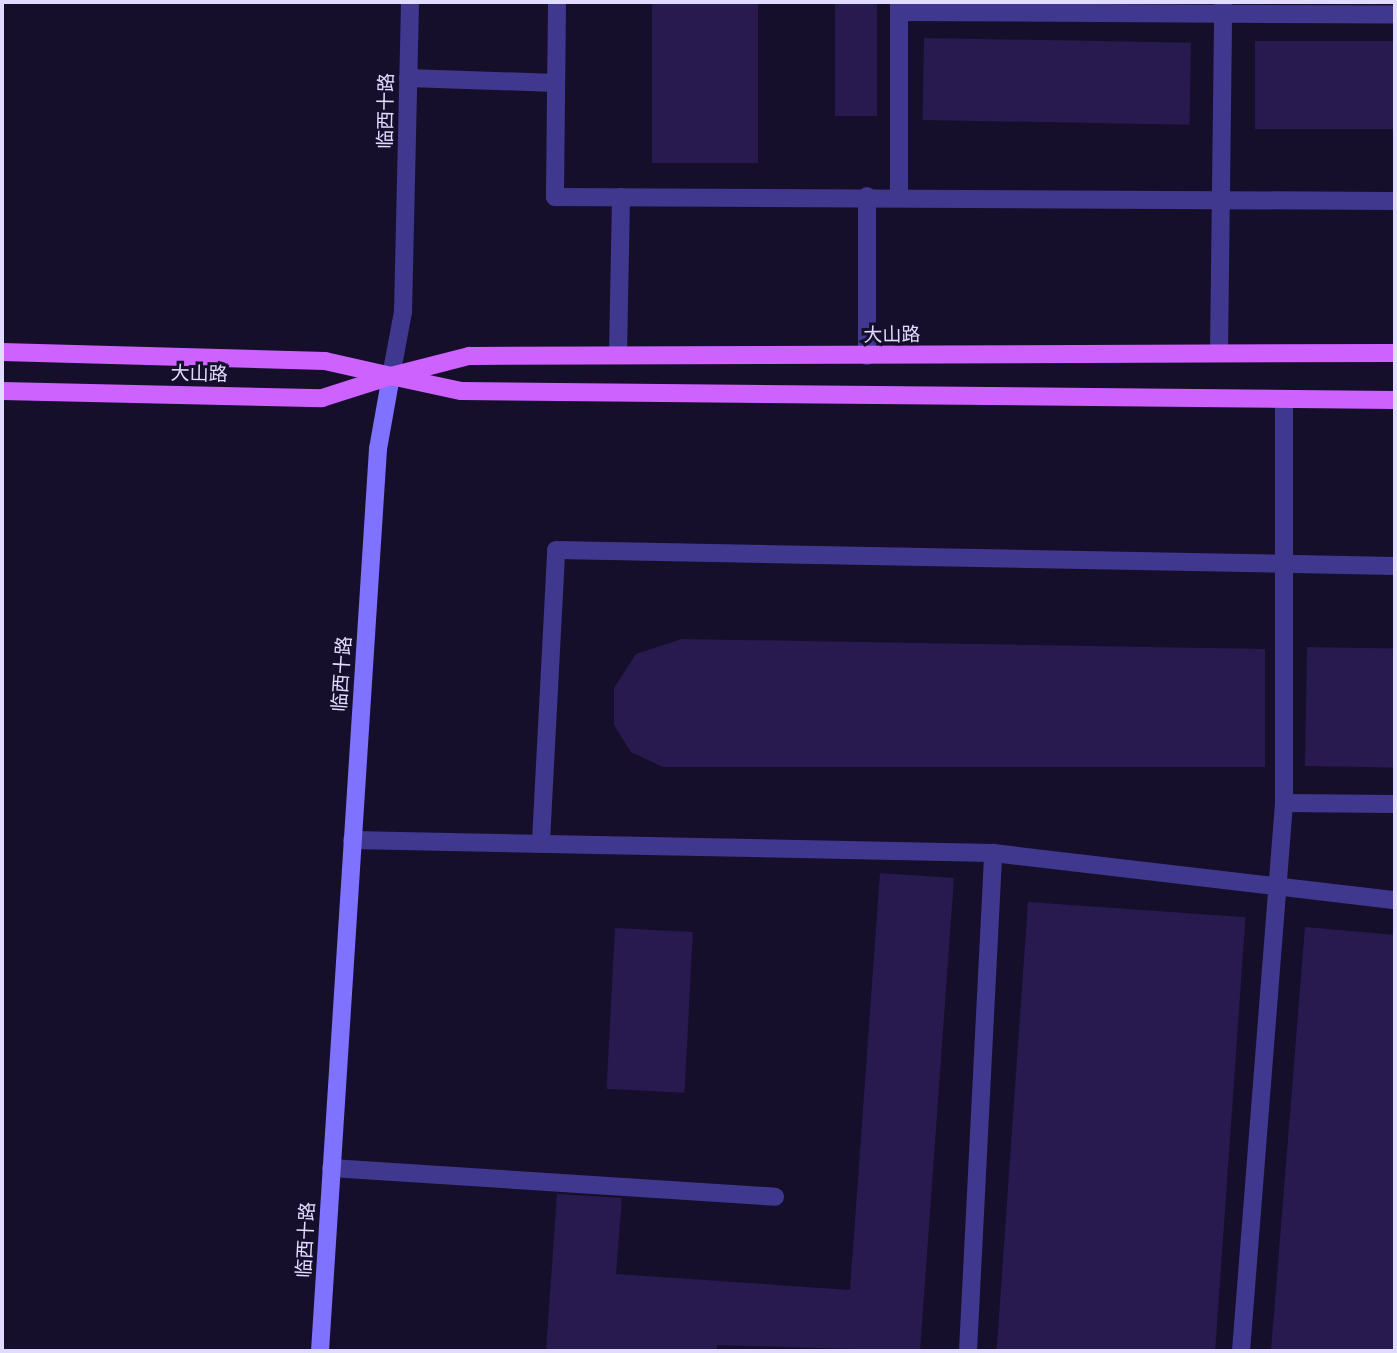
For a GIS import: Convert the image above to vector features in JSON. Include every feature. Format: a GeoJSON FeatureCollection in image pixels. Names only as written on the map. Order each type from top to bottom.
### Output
{"type":"FeatureCollection","features":[{"type":"Feature","properties":{"kind":"main road","name":"大山路"},"geometry":{"type":"LineString","coordinates":[[2,352],[325,361],[461,391],[1395,400]]}},
{"type":"Feature","properties":{"kind":"main road","name":"大山路"},"geometry":{"type":"LineString","coordinates":[[2,391],[322,398],[391,376],[469,356],[1395,353]]}},
{"type":"Feature","properties":{"kind":"main road","name":"临西十路"},"geometry":{"type":"LineString","coordinates":[[320,1351],[378,449],[391,376]]}},
{"type":"Feature","properties":{"kind":"street","name":"临西十路"},"geometry":{"type":"LineString","coordinates":[[391,376],[402,312],[410,2]]}},
{"type":"Feature","properties":{"kind":"street"},"geometry":{"type":"LineString","coordinates":[[557,2],[555,197],[899,196],[1395,201]]}},
{"type":"Feature","properties":{"kind":"street"},"geometry":{"type":"LineString","coordinates":[[899,196],[899,7],[1222,8],[1395,15]]}},
{"type":"Feature","properties":{"kind":"street"},"geometry":{"type":"LineString","coordinates":[[1219,352],[1222,8]]}},
{"type":"Feature","properties":{"kind":"street"},"geometry":{"type":"LineString","coordinates":[[408,78],[556,83]]}},
{"type":"Feature","properties":{"kind":"street"},"geometry":{"type":"LineString","coordinates":[[867,196],[867,356]]}},
{"type":"Feature","properties":{"kind":"street"},"geometry":{"type":"LineString","coordinates":[[618,354],[621,197]]}},
{"type":"Feature","properties":{"kind":"street"},"geometry":{"type":"LineString","coordinates":[[1241,1351],[1273,885],[1284,803],[1284,399]]}},
{"type":"Feature","properties":{"kind":"street"},"geometry":{"type":"LineString","coordinates":[[541,841],[556,550],[1395,566]]}},
{"type":"Feature","properties":{"kind":"street"},"geometry":{"type":"LineString","coordinates":[[1284,803],[1395,804]]}},
{"type":"Feature","properties":{"kind":"street"},"geometry":{"type":"LineString","coordinates":[[352,840],[541,841],[993,853],[1395,900]]}},
{"type":"Feature","properties":{"kind":"street"},"geometry":{"type":"LineString","coordinates":[[968,1351],[993,853]]}},
{"type":"Feature","properties":{"kind":"street"},"geometry":{"type":"LineString","coordinates":[[331,1168],[775,1197]]}},
{"type":"Feature","properties":{"kind":"building"},"geometry":{"type":"Polygon","coordinates":[[[652,2],[758,2],[758,163],[652,163],[652,2]]]}},
{"type":"Feature","properties":{"kind":"building"},"geometry":{"type":"Polygon","coordinates":[[[835,2],[877,2],[877,116],[835,116],[835,2]]]}},
{"type":"Feature","properties":{"kind":"building"},"geometry":{"type":"Polygon","coordinates":[[[924,38],[1191,43],[1190,125],[923,120],[924,38]]]}},
{"type":"Feature","properties":{"kind":"building"},"geometry":{"type":"Polygon","coordinates":[[[1255,41],[1395,41],[1395,129],[1255,129],[1255,41]]]}},
{"type":"Feature","properties":{"kind":"building"},"geometry":{"type":"Polygon","coordinates":[[[682,639],[1265,649],[1265,767],[663,767],[631,752],[614,725],[614,688],[636,654],[682,639]]]}},
{"type":"Feature","properties":{"kind":"building"},"geometry":{"type":"Polygon","coordinates":[[[1307,647],[1395,649],[1393,768],[1305,766],[1307,647]]]}},
{"type":"Feature","properties":{"kind":"building"},"geometry":{"type":"Polygon","coordinates":[[[880,873],[954,878],[920,1351],[717,1345],[717,1351],[546,1351],[557,1194],[622,1198],[616,1274],[850,1290],[880,873]]]}},
{"type":"Feature","properties":{"kind":"building"},"geometry":{"type":"Polygon","coordinates":[[[1028,902],[1245,917],[1215,1351],[997,1351],[1028,902]]]}},
{"type":"Feature","properties":{"kind":"building"},"geometry":{"type":"Polygon","coordinates":[[[1305,927],[1395,935],[1395,1351],[1271,1351],[1305,927]]]}},
{"type":"Feature","properties":{"kind":"building"},"geometry":{"type":"Polygon","coordinates":[[[615,928],[693,932],[684,1093],[607,1089],[615,928]]]}}]}
